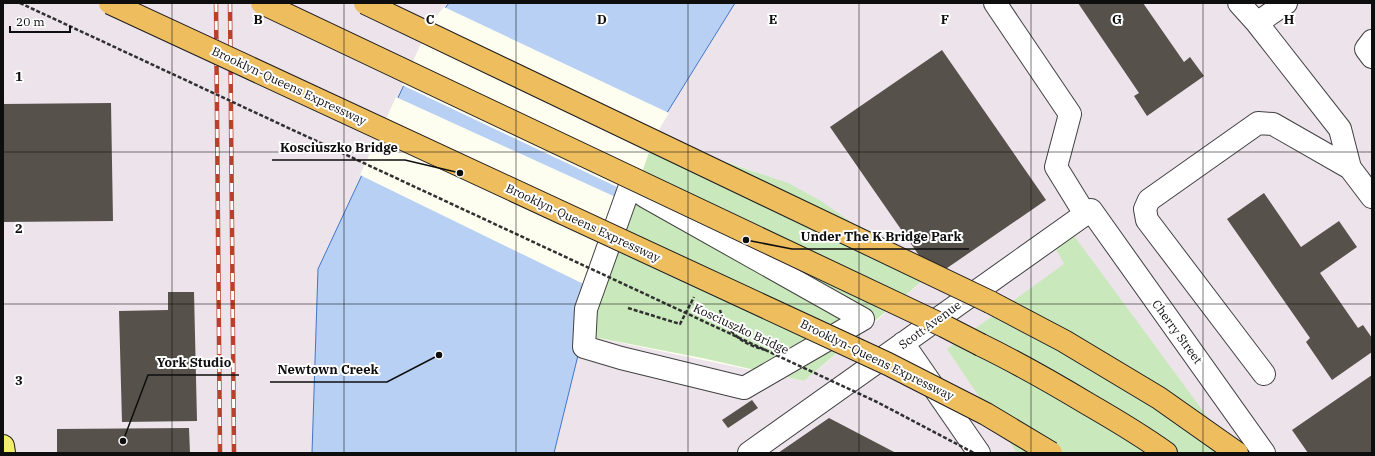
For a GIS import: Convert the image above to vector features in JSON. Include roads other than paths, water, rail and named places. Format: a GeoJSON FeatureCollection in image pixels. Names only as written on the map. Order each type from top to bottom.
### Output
{"type":"FeatureCollection","features":[{"type":"Feature","properties":{"kind":"highway","name":"Brooklyn-Queens Expressway"},"geometry":{"type":"LineString","coordinates":[[110,3],[881,361],[986,414],[1051,453]]}},
{"type":"Feature","properties":{"kind":"highway"},"geometry":{"type":"LineString","coordinates":[[262,3],[944,326],[1008,358],[1062,388],[1166,453]]}},
{"type":"Feature","properties":{"kind":"highway"},"geometry":{"type":"LineString","coordinates":[[365,3],[990,302],[1096,359],[1166,402],[1237,453]]}},
{"type":"Feature","properties":{"kind":"main road"},"geometry":{"type":"LineString","coordinates":[[3,446],[4,453]]}},
{"type":"Feature","properties":{"kind":"street","name":"Cherry Street"},"geometry":{"type":"LineString","coordinates":[[995,3],[1070,114],[1056,167],[1264,453]]}},
{"type":"Feature","properties":{"kind":"street"},"geometry":{"type":"LineString","coordinates":[[1239,3],[1257,23],[1340,129],[1350,168],[1372,197]]}},
{"type":"Feature","properties":{"kind":"street"},"geometry":{"type":"LineString","coordinates":[[1257,23],[1286,3]]}},
{"type":"Feature","properties":{"kind":"street"},"geometry":{"type":"LineString","coordinates":[[1372,41],[1366,49],[1372,57]]}},
{"type":"Feature","properties":{"kind":"street"},"geometry":{"type":"LineString","coordinates":[[1264,374],[1147,220],[1145,209],[1149,200],[1258,123],[1273,124],[1350,168]]}},
{"type":"Feature","properties":{"kind":"street"},"geometry":{"type":"LineString","coordinates":[[630,186],[646,197],[863,319],[744,388],[621,358],[584,347],[586,309],[630,186]]}},
{"type":"Feature","properties":{"kind":"street","name":"Scott Avenue"},"geometry":{"type":"LineString","coordinates":[[749,453],[806,414],[903,343],[1088,212]]}},
{"type":"Feature","properties":{"kind":"street"},"geometry":{"type":"LineString","coordinates":[[903,343],[979,453]]}},
{"type":"Feature","properties":{"kind":"water"},"geometry":{"type":"Polygon","coordinates":[[[449,3],[735,3],[652,137],[583,335],[554,453],[312,453],[318,269],[432,25],[449,3]]]}},
{"type":"Feature","properties":{"kind":"railway"},"geometry":{"type":"LineString","coordinates":[[216,3],[220,453]]}},
{"type":"Feature","properties":{"kind":"railway"},"geometry":{"type":"LineString","coordinates":[[230,3],[234,453]]}},
{"type":"Feature","properties":{"kind":"place","name":"Kosciuszko Bridge"},"geometry":{"type":"Point","coordinates":[460,173]}},
{"type":"Feature","properties":{"kind":"place","name":"Under The K Bridge Park"},"geometry":{"type":"Point","coordinates":[746,240]}},
{"type":"Feature","properties":{"kind":"place","name":"Newtown Creek"},"geometry":{"type":"Point","coordinates":[439,355]}},
{"type":"Feature","properties":{"kind":"place","name":"York Studio"},"geometry":{"type":"Point","coordinates":[123,441]}}]}
